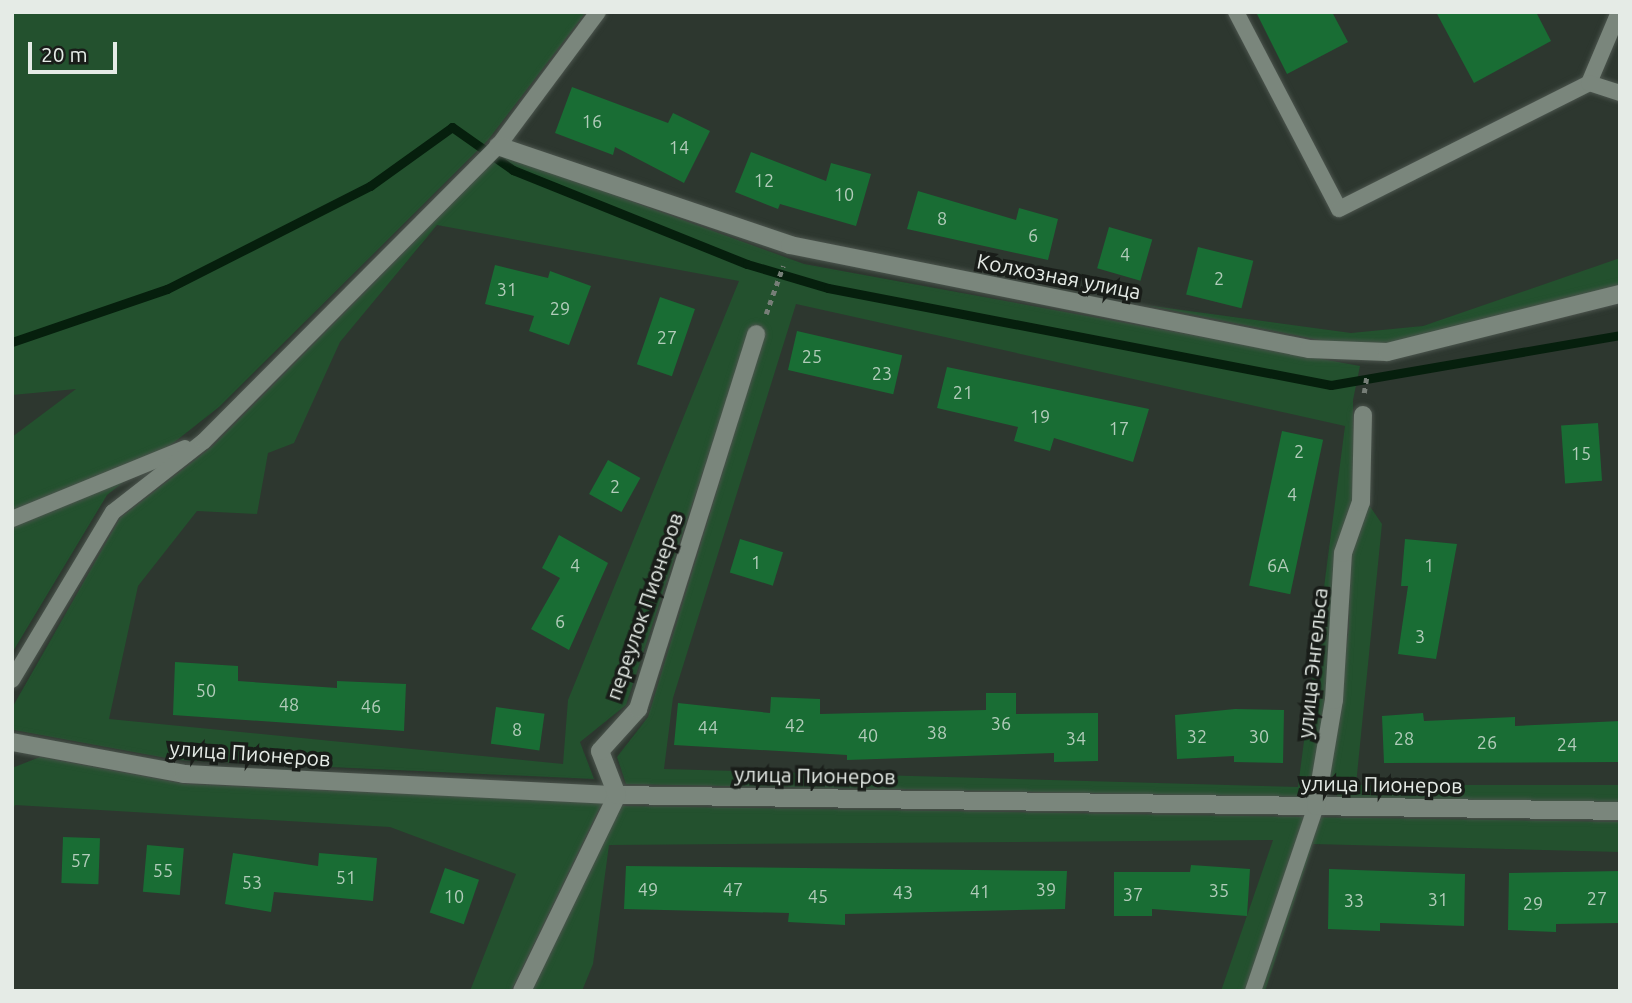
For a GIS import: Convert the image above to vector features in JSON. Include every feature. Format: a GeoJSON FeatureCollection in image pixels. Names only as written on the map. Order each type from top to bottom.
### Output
{"type":"FeatureCollection","features":[{"type":"Feature","properties":{"kind":"street","name":"Колхозная улица"},"geometry":{"type":"LineString","coordinates":[[498,146],[790,245],[1309,349],[1387,352],[1620,294]]}},
{"type":"Feature","properties":{"kind":"street","name":"переулок Пионеров"},"geometry":{"type":"LineString","coordinates":[[617,795],[600,751],[638,709],[756,334]]}},
{"type":"Feature","properties":{"kind":"street","name":"улица Энгельса"},"geometry":{"type":"LineString","coordinates":[[1316,806],[1334,700],[1343,553],[1361,502],[1363,415]]}},
{"type":"Feature","properties":{"kind":"street","name":"улица Пионеров"},"geometry":{"type":"LineString","coordinates":[[12,743],[184,774],[617,795],[1620,811]]}},
{"type":"Feature","properties":{"kind":"street"},"geometry":{"type":"LineString","coordinates":[[522,991],[617,795]]}},
{"type":"Feature","properties":{"kind":"lane"},"geometry":{"type":"LineString","coordinates":[[12,680],[113,512],[204,440],[498,146],[598,12]]}},
{"type":"Feature","properties":{"kind":"lane"},"geometry":{"type":"LineString","coordinates":[[1236,12],[1339,209],[1589,83],[1619,12]]}},
{"type":"Feature","properties":{"kind":"lane"},"geometry":{"type":"LineString","coordinates":[[1589,83],[1620,93]]}},
{"type":"Feature","properties":{"kind":"lane"},"geometry":{"type":"LineString","coordinates":[[12,519],[204,440]]}},
{"type":"Feature","properties":{"kind":"lane","name":"улица Энгельса"},"geometry":{"type":"LineString","coordinates":[[1253,991],[1316,806]]}},
{"type":"Feature","properties":{"kind":"path"},"geometry":{"type":"LineString","coordinates":[[773,299],[784,263]]}},
{"type":"Feature","properties":{"kind":"path"},"geometry":{"type":"LineString","coordinates":[[1364,391],[1367,371]]}},
{"type":"Feature","properties":{"kind":"green space"},"geometry":{"type":"Polygon","coordinates":[[[12,12],[586,12],[488,140],[219,407],[107,495],[12,653],[12,437],[76,389],[12,395],[12,12]]]}},
{"type":"Feature","properties":{"kind":"green space"},"geometry":{"type":"Polygon","coordinates":[[[501,154],[804,264],[1360,366],[1353,400],[1354,500],[1312,788],[1303,797],[626,784],[617,757],[648,717],[765,333],[750,329],[626,705],[580,742],[594,779],[177,760],[14,730],[12,708],[120,518],[213,446],[501,154]],[[437,225],[340,342],[294,443],[268,453],[257,514],[197,511],[138,586],[109,719],[563,764],[568,700],[739,281],[437,225]],[[796,304],[673,698],[664,769],[1298,787],[1345,426],[796,304]]]}},
{"type":"Feature","properties":{"kind":"green space"},"geometry":{"type":"Polygon","coordinates":[[[1620,258],[1620,288],[1384,346],[1349,346],[1145,305],[1351,333],[1423,326],[1620,258]]]}},
{"type":"Feature","properties":{"kind":"green space"},"geometry":{"type":"Polygon","coordinates":[[[1369,505],[1382,524],[1356,785],[1620,785],[1620,802],[1340,798],[1327,787],[1349,628],[1350,555],[1369,505]]]}},
{"type":"Feature","properties":{"kind":"green space"},"geometry":{"type":"Polygon","coordinates":[[[40,757],[185,784],[602,803],[511,991],[470,991],[516,874],[390,827],[15,805],[12,812],[12,768],[40,757]]]}},
{"type":"Feature","properties":{"kind":"green space"},"geometry":{"type":"Polygon","coordinates":[[[620,806],[1620,822],[1620,852],[1313,844],[1265,991],[1221,991],[1273,840],[609,845],[593,964],[582,991],[531,991],[620,806]]]}},
{"type":"Feature","properties":{"kind":"building"},"geometry":{"type":"Polygon","coordinates":[[[1256,12],[1332,12],[1348,42],[1287,74],[1256,12]]]}},
{"type":"Feature","properties":{"kind":"building"},"geometry":{"type":"Polygon","coordinates":[[[1436,12],[1536,12],[1551,41],[1474,83],[1436,12]]]}},
{"type":"Feature","properties":{"kind":"building"},"geometry":{"type":"Polygon","coordinates":[[[572,87],[668,123],[673,113],[710,131],[684,183],[615,147],[613,155],[555,133],[572,87]]]}},
{"type":"Feature","properties":{"kind":"building"},"geometry":{"type":"Polygon","coordinates":[[[751,152],[826,181],[831,163],[871,174],[856,226],[780,204],[778,209],[735,192],[751,152]]]}},
{"type":"Feature","properties":{"kind":"building"},"geometry":{"type":"Polygon","coordinates":[[[918,191],[1016,220],[1019,208],[1058,219],[1048,260],[907,229],[918,191]]]}},
{"type":"Feature","properties":{"kind":"building"},"geometry":{"type":"Polygon","coordinates":[[[1109,227],[1152,239],[1140,281],[1097,268],[1109,227]]]}},
{"type":"Feature","properties":{"kind":"building"},"geometry":{"type":"Polygon","coordinates":[[[1198,247],[1253,261],[1241,308],[1186,295],[1198,247]]]}},
{"type":"Feature","properties":{"kind":"building"},"geometry":{"type":"Polygon","coordinates":[[[495,265],[548,278],[550,271],[591,286],[569,345],[529,331],[534,316],[485,304],[495,265]]]}},
{"type":"Feature","properties":{"kind":"building"},"geometry":{"type":"Polygon","coordinates":[[[660,297],[695,309],[672,376],[637,364],[660,297]]]}},
{"type":"Feature","properties":{"kind":"building"},"geometry":{"type":"Polygon","coordinates":[[[797,331],[902,355],[893,394],[788,370],[797,331]]]}},
{"type":"Feature","properties":{"kind":"building"},"geometry":{"type":"Polygon","coordinates":[[[947,367],[1149,409],[1133,462],[1054,438],[1050,451],[1014,441],[1018,427],[937,408],[947,367]]]}},
{"type":"Feature","properties":{"kind":"building"},"geometry":{"type":"Polygon","coordinates":[[[1598,423],[1602,481],[1565,483],[1561,426],[1598,423]]]}},
{"type":"Feature","properties":{"kind":"building"},"geometry":{"type":"Polygon","coordinates":[[[1282,431],[1323,440],[1290,594],[1249,586],[1282,431]]]}},
{"type":"Feature","properties":{"kind":"building"},"geometry":{"type":"Polygon","coordinates":[[[608,460],[640,478],[621,512],[589,494],[608,460]]]}},
{"type":"Feature","properties":{"kind":"building"},"geometry":{"type":"Polygon","coordinates":[[[559,535],[608,563],[569,650],[531,629],[560,578],[542,568],[559,535]]]}},
{"type":"Feature","properties":{"kind":"building"},"geometry":{"type":"Polygon","coordinates":[[[740,539],[783,552],[773,586],[730,572],[740,539]]]}},
{"type":"Feature","properties":{"kind":"building"},"geometry":{"type":"Polygon","coordinates":[[[1405,539],[1457,544],[1436,659],[1398,654],[1408,586],[1401,586],[1405,539]]]}},
{"type":"Feature","properties":{"kind":"building"},"geometry":{"type":"Polygon","coordinates":[[[175,662],[238,666],[238,681],[337,688],[337,681],[406,684],[404,731],[173,715],[175,662]]]}},
{"type":"Feature","properties":{"kind":"building"},"geometry":{"type":"Polygon","coordinates":[[[986,693],[1016,693],[1016,714],[1098,713],[1098,761],[1054,762],[1054,753],[847,760],[847,755],[674,745],[678,703],[770,713],[771,697],[820,699],[820,714],[986,710],[986,693]]]}},
{"type":"Feature","properties":{"kind":"building"},"geometry":{"type":"Polygon","coordinates":[[[496,707],[545,714],[539,750],[491,744],[496,707]]]}},
{"type":"Feature","properties":{"kind":"building"},"geometry":{"type":"Polygon","coordinates":[[[1235,709],[1284,710],[1283,763],[1234,762],[1234,756],[1177,759],[1175,715],[1235,709]]]}},
{"type":"Feature","properties":{"kind":"building"},"geometry":{"type":"Polygon","coordinates":[[[1423,713],[1424,721],[1515,717],[1515,726],[1620,721],[1620,762],[1384,763],[1382,716],[1423,713]]]}},
{"type":"Feature","properties":{"kind":"building"},"geometry":{"type":"Polygon","coordinates":[[[63,837],[100,838],[98,884],[61,883],[63,837]]]}},
{"type":"Feature","properties":{"kind":"building"},"geometry":{"type":"Polygon","coordinates":[[[147,845],[184,848],[180,895],[143,892],[147,845]]]}},
{"type":"Feature","properties":{"kind":"building"},"geometry":{"type":"Polygon","coordinates":[[[233,853],[318,866],[319,853],[377,858],[373,901],[274,892],[271,912],[225,904],[233,853]]]}},
{"type":"Feature","properties":{"kind":"building"},"geometry":{"type":"Polygon","coordinates":[[[1191,865],[1250,869],[1247,916],[1152,909],[1152,916],[1114,916],[1114,872],[1190,872],[1191,865]]]}},
{"type":"Feature","properties":{"kind":"building"},"geometry":{"type":"Polygon","coordinates":[[[626,866],[1067,871],[1065,909],[845,914],[845,925],[788,922],[789,913],[624,909],[626,866]]]}},
{"type":"Feature","properties":{"kind":"building"},"geometry":{"type":"Polygon","coordinates":[[[445,868],[479,880],[464,924],[430,912],[445,868]]]}},
{"type":"Feature","properties":{"kind":"building"},"geometry":{"type":"Polygon","coordinates":[[[1329,869],[1465,874],[1464,926],[1380,923],[1380,931],[1328,929],[1329,869]]]}},
{"type":"Feature","properties":{"kind":"building"},"geometry":{"type":"Polygon","coordinates":[[[1620,871],[1620,923],[1556,924],[1556,932],[1508,930],[1509,873],[1620,871]]]}},
{"type":"Feature","properties":{"kind":"waterway"},"geometry":{"type":"LineString","coordinates":[[12,342],[167,289],[370,186],[452,127],[513,170],[747,264],[828,288],[1331,385],[1620,335]]}}]}
